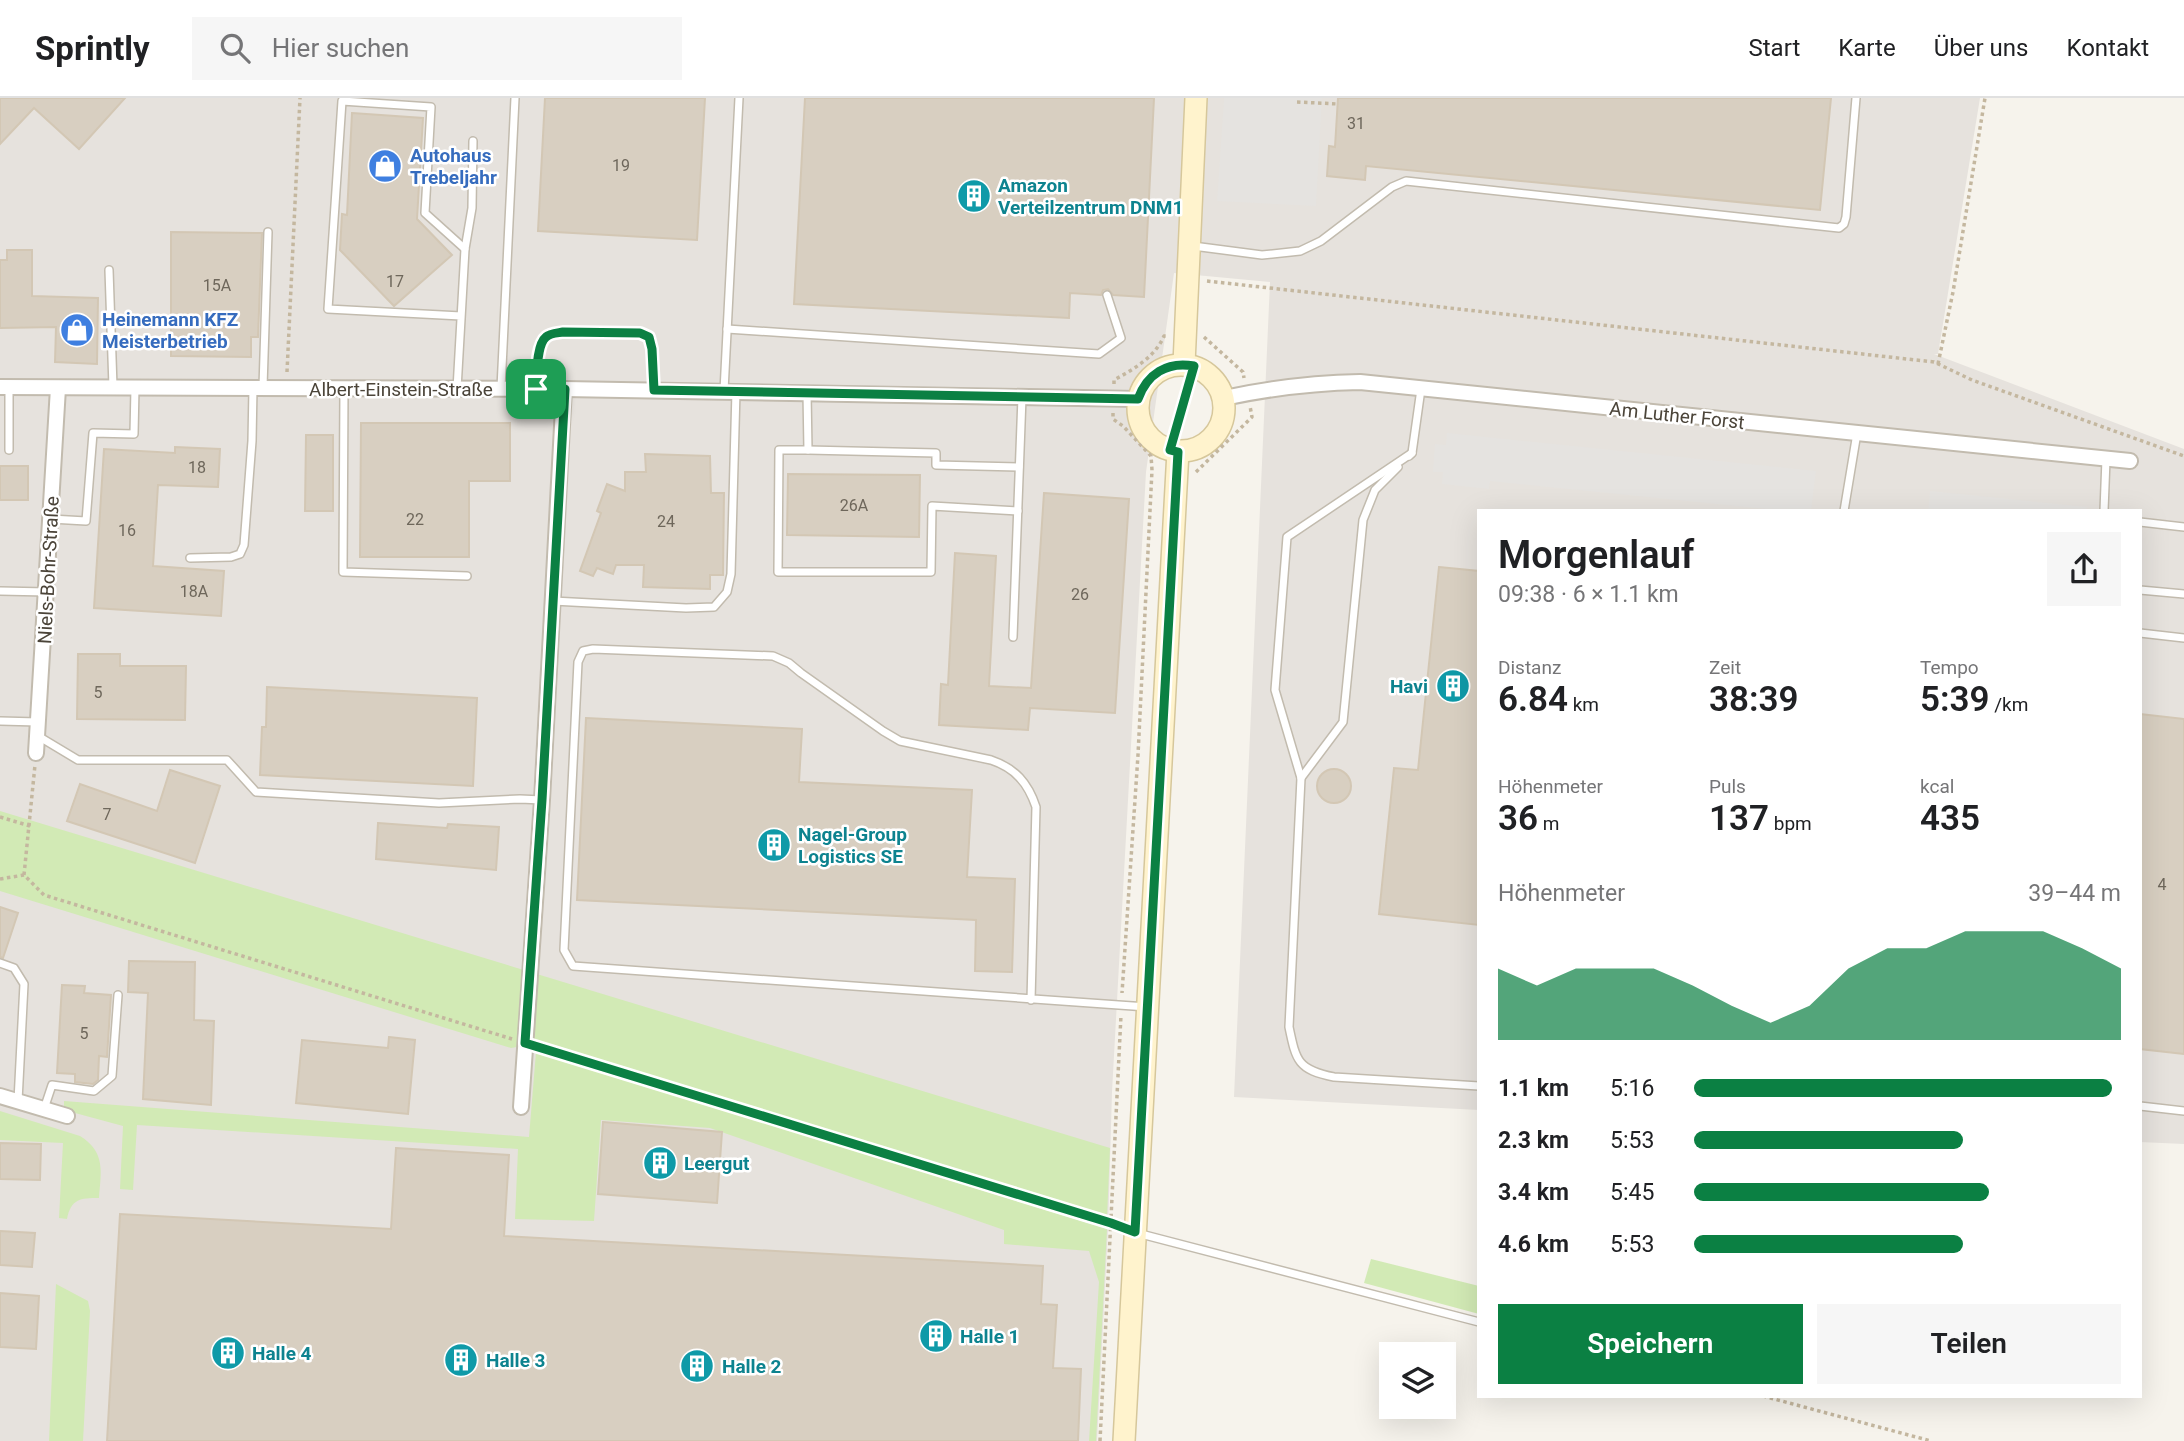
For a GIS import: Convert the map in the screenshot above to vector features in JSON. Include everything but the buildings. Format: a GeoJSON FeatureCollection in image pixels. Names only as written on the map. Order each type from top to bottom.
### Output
{"type":"FeatureCollection","features":[{"type":"Feature","properties":{"kind":"street"},"geometry":{"type":"LineString","coordinates":[[1189,365],[1187,280],[1196,98]]}},
{"type":"Feature","properties":{"kind":"street"},"geometry":{"type":"LineString","coordinates":[[1189,365],[1204,370],[1213,378],[1224,398],[1222,425],[1204,445],[1192,450],[1174,451],[1158,445],[1141,425],[1138,399],[1142,388],[1149,378],[1163,368],[1189,365]]}},
{"type":"Feature","properties":{"kind":"street","name":"Am Luther Forst"},"geometry":{"type":"LineString","coordinates":[[1224,398],[1270,388],[1360,382],[2130,461]]}},
{"type":"Feature","properties":{"kind":"street","name":"Albert-Einstein-Straße"},"geometry":{"type":"LineString","coordinates":[[5,387],[565,389],[1138,399]]}},
{"type":"Feature","properties":{"kind":"street","name":"Niels-Bohr-Straße"},"geometry":{"type":"LineString","coordinates":[[36,753],[48,592],[58,388]]}},
{"type":"Feature","properties":{"kind":"street"},"geometry":{"type":"LineString","coordinates":[[521,1107],[542,800],[565,389]]}},
{"type":"Feature","properties":{"kind":"street"},"geometry":{"type":"LineString","coordinates":[[1124,1441],[1174,451]]}},
{"type":"Feature","properties":{"kind":"street"},"geometry":{"type":"LineString","coordinates":[[0,1096],[66,1116]]}},
{"type":"Feature","properties":{"kind":"lane"},"geometry":{"type":"LineString","coordinates":[[501,389],[515,98]]}},
{"type":"Feature","properties":{"kind":"lane"},"geometry":{"type":"LineString","coordinates":[[553,601],[713,607],[727,592],[731,574],[727,329],[738,98]]}},
{"type":"Feature","properties":{"kind":"lane"},"geometry":{"type":"LineString","coordinates":[[1189,246],[1262,255],[1300,251],[1321,241],[1392,187],[1406,181],[1839,228],[1846,217],[1856,98]]}},
{"type":"Feature","properties":{"kind":"lane"},"geometry":{"type":"LineString","coordinates":[[461,316],[328,309],[342,101],[431,107],[425,213],[465,249]]}},
{"type":"Feature","properties":{"kind":"lane"},"geometry":{"type":"LineString","coordinates":[[457,388],[465,249],[472,208],[473,141]]}},
{"type":"Feature","properties":{"kind":"lane"},"geometry":{"type":"LineString","coordinates":[[190,558],[231,557],[240,554],[244,545],[268,232]]}},
{"type":"Feature","properties":{"kind":"lane"},"geometry":{"type":"LineString","coordinates":[[109,270],[113,388]]}},
{"type":"Feature","properties":{"kind":"lane"},"geometry":{"type":"LineString","coordinates":[[727,329],[1098,354],[1121,338],[1107,295]]}},
{"type":"Feature","properties":{"kind":"lane"},"geometry":{"type":"LineString","coordinates":[[536,389],[538,356],[543,338],[549,334],[563,332],[640,333],[649,337],[654,390]]}},
{"type":"Feature","properties":{"kind":"lane"},"geometry":{"type":"LineString","coordinates":[[1174,451],[1189,365]]}},
{"type":"Feature","properties":{"kind":"lane"},"geometry":{"type":"LineString","coordinates":[[5,387],[9,450]]}},
{"type":"Feature","properties":{"kind":"lane"},"geometry":{"type":"LineString","coordinates":[[51,519],[86,521],[93,433],[134,434],[135,388]]}},
{"type":"Feature","properties":{"kind":"lane"},"geometry":{"type":"LineString","coordinates":[[344,388],[343,572],[467,576]]}},
{"type":"Feature","properties":{"kind":"lane"},"geometry":{"type":"LineString","coordinates":[[1301,778],[1343,722],[1363,520],[1375,490],[1412,453],[1421,389]]}},
{"type":"Feature","properties":{"kind":"lane"},"geometry":{"type":"LineString","coordinates":[[807,393],[808,450]]}},
{"type":"Feature","properties":{"kind":"lane"},"geometry":{"type":"LineString","coordinates":[[1013,637],[1022,396]]}},
{"type":"Feature","properties":{"kind":"lane"},"geometry":{"type":"LineString","coordinates":[[1844,509],[1857,433]]}},
{"type":"Feature","properties":{"kind":"lane"},"geometry":{"type":"LineString","coordinates":[[1018,510],[932,506],[931,572],[778,572],[779,450],[936,453],[936,465],[1019,467]]}},
{"type":"Feature","properties":{"kind":"lane"},"geometry":{"type":"LineString","coordinates":[[1412,453],[1287,537],[1275,690],[1301,778],[1289,1027],[1298,1060],[1312,1073],[1334,1077],[1477,1086]]}},
{"type":"Feature","properties":{"kind":"lane"},"geometry":{"type":"LineString","coordinates":[[2104,509],[2106,458]]}},
{"type":"Feature","properties":{"kind":"lane"},"geometry":{"type":"LineString","coordinates":[[2142,522],[2184,527]]}},
{"type":"Feature","properties":{"kind":"lane"},"geometry":{"type":"LineString","coordinates":[[2142,590],[2184,594]]}},
{"type":"Feature","properties":{"kind":"lane"},"geometry":{"type":"LineString","coordinates":[[0,591],[48,592]]}},
{"type":"Feature","properties":{"kind":"lane"},"geometry":{"type":"LineString","coordinates":[[2142,633],[2184,638]]}},
{"type":"Feature","properties":{"kind":"lane"},"geometry":{"type":"LineString","coordinates":[[1031,1000],[1035,807],[1031,792],[1019,776],[1003,764],[991,760],[900,741],[789,663],[773,656],[593,649],[583,652],[578,662],[564,950],[572,966],[1031,1000],[1148,1007]]}},
{"type":"Feature","properties":{"kind":"lane"},"geometry":{"type":"LineString","coordinates":[[0,721],[39,729],[79,760],[227,760],[256,792],[439,803],[542,800]]}},
{"type":"Feature","properties":{"kind":"lane"},"geometry":{"type":"LineString","coordinates":[[0,963],[14,968],[24,984],[18,1101]]}},
{"type":"Feature","properties":{"kind":"lane"},"geometry":{"type":"LineString","coordinates":[[44,1109],[52,1085],[94,1091],[112,1076],[118,995]]}},
{"type":"Feature","properties":{"kind":"lane"},"geometry":{"type":"LineString","coordinates":[[2142,1106],[2184,1111]]}},
{"type":"Feature","properties":{"kind":"lane"},"geometry":{"type":"LineString","coordinates":[[1135,1232],[1477,1321]]}},
{"type":"Feature","properties":{"kind":"path"},"geometry":{"type":"LineString","coordinates":[[286,388],[300,98]]}},
{"type":"Feature","properties":{"kind":"path"},"geometry":{"type":"LineString","coordinates":[[1938,364],[1953,292],[1985,98]]}},
{"type":"Feature","properties":{"kind":"path"},"geometry":{"type":"LineString","coordinates":[[1297,102],[1338,104]]}},
{"type":"Feature","properties":{"kind":"path"},"geometry":{"type":"LineString","coordinates":[[1187,280],[1934,362],[1972,380],[2184,456]]}},
{"type":"Feature","properties":{"kind":"path"},"geometry":{"type":"LineString","coordinates":[[1100,1441],[1121,1006],[1138,754],[1152,470],[1151,456],[1113,419],[1114,398]]}},
{"type":"Feature","properties":{"kind":"path"},"geometry":{"type":"LineString","coordinates":[[24,875],[36,753]]}},
{"type":"Feature","properties":{"kind":"path"},"geometry":{"type":"LineString","coordinates":[[0,817],[30,826]]}},
{"type":"Feature","properties":{"kind":"path"},"geometry":{"type":"LineString","coordinates":[[24,875],[44,895],[1111,1223]]}},
{"type":"Feature","properties":{"kind":"path"},"geometry":{"type":"LineString","coordinates":[[0,879],[24,875]]}},
{"type":"Feature","properties":{"kind":"path"},"geometry":{"type":"LineString","coordinates":[[1774,1398],[1931,1441]]}},
{"type":"Feature","properties":{"kind":"shaded area"},"geometry":{"type":"Polygon","coordinates":[[[0,98],[1980,98],[1938,354],[1934,354],[2184,449],[2184,1144],[2142,1142],[2142,509],[1477,509],[1477,1110],[1234,1097],[1270,282],[1174,273],[1146,472],[1112,1092],[1097,1441],[0,1441],[0,98]]]}},
{"type":"Feature","properties":{"kind":"shaded area"},"geometry":{"type":"Polygon","coordinates":[[[1224,98],[1322,98],[1316,206],[1217,201],[1224,98]]]}},
{"type":"Feature","properties":{"kind":"shaded area"},"geometry":{"type":"Polygon","coordinates":[[[1447,433],[1816,471],[1811,509],[1766,509],[1490,481],[1489,489],[1442,484],[1443,472],[1433,472],[1435,444],[1446,445],[1447,433]]]}},
{"type":"Feature","properties":{"kind":"shaded area"},"geometry":{"type":"Polygon","coordinates":[[[1930,491],[2087,507],[2086,509],[1928,509],[1930,491]]]}},
{"type":"Feature","properties":{"kind":"green space"},"geometry":{"type":"Polygon","coordinates":[[[0,811],[1110,1148],[1107,1217],[540,1043],[511,1048],[0,891],[0,811]]]}},
{"type":"Feature","properties":{"kind":"green space"},"geometry":{"type":"Polygon","coordinates":[[[536,1052],[1107,1229],[1096,1441],[1089,1441],[1099,1282],[1089,1251],[1004,1244],[1004,1230],[710,1128],[601,1120],[594,1221],[515,1219],[518,1149],[137,1125],[133,1190],[120,1189],[123,1126],[64,1110],[64,1101],[529,1137],[536,1052]]]}},
{"type":"Feature","properties":{"kind":"green space"},"geometry":{"type":"Polygon","coordinates":[[[0,1111],[80,1136],[88,1142],[100,1163],[99,1198],[77,1201],[71,1207],[67,1219],[59,1218],[63,1143],[0,1140],[0,1111]]]}},
{"type":"Feature","properties":{"kind":"green space"},"geometry":{"type":"Polygon","coordinates":[[[1371,1259],[1477,1286],[1477,1313],[1364,1283],[1371,1259]]]}},
{"type":"Feature","properties":{"kind":"green space"},"geometry":{"type":"Polygon","coordinates":[[[56,1284],[88,1301],[90,1311],[83,1441],[49,1441],[56,1284]]]}},
{"type":"Feature","properties":{"kind":"place","name":"Autohaus Trebeljahr"},"geometry":{"type":"Point","coordinates":[385,166]}},
{"type":"Feature","properties":{"kind":"place","name":"Amazon Verteilzentrum DNM1"},"geometry":{"type":"Point","coordinates":[974,196]}},
{"type":"Feature","properties":{"kind":"place","name":"Heinemann KFZ Meisterbetrieb"},"geometry":{"type":"Point","coordinates":[77,330]}},
{"type":"Feature","properties":{"kind":"place","name":"Havi"},"geometry":{"type":"Point","coordinates":[1453,686]}},
{"type":"Feature","properties":{"kind":"place","name":"Nagel-Group Logistics SE"},"geometry":{"type":"Point","coordinates":[774,845]}},
{"type":"Feature","properties":{"kind":"place","name":"Leergut"},"geometry":{"type":"Point","coordinates":[660,1163]}},
{"type":"Feature","properties":{"kind":"place","name":"Halle 1"},"geometry":{"type":"Point","coordinates":[936,1336]}},
{"type":"Feature","properties":{"kind":"place","name":"Halle 4"},"geometry":{"type":"Point","coordinates":[228,1353]}},
{"type":"Feature","properties":{"kind":"place","name":"Halle 3"},"geometry":{"type":"Point","coordinates":[461,1360]}},
{"type":"Feature","properties":{"kind":"place","name":"Halle 2"},"geometry":{"type":"Point","coordinates":[697,1366]}},
{"type":"Feature","properties":{"kind":"route"},"geometry":{"type":"LineString","coordinates":[[563,332],[640,333],[649,337],[654,390],[1138,399],[1149,378],[1163,368],[1184,364],[1194,366],[1170,450],[1178,452],[1135,1232],[525,1043],[542,800],[565,389],[536,389],[538,356],[543,338],[549,334],[563,332]]}}]}
